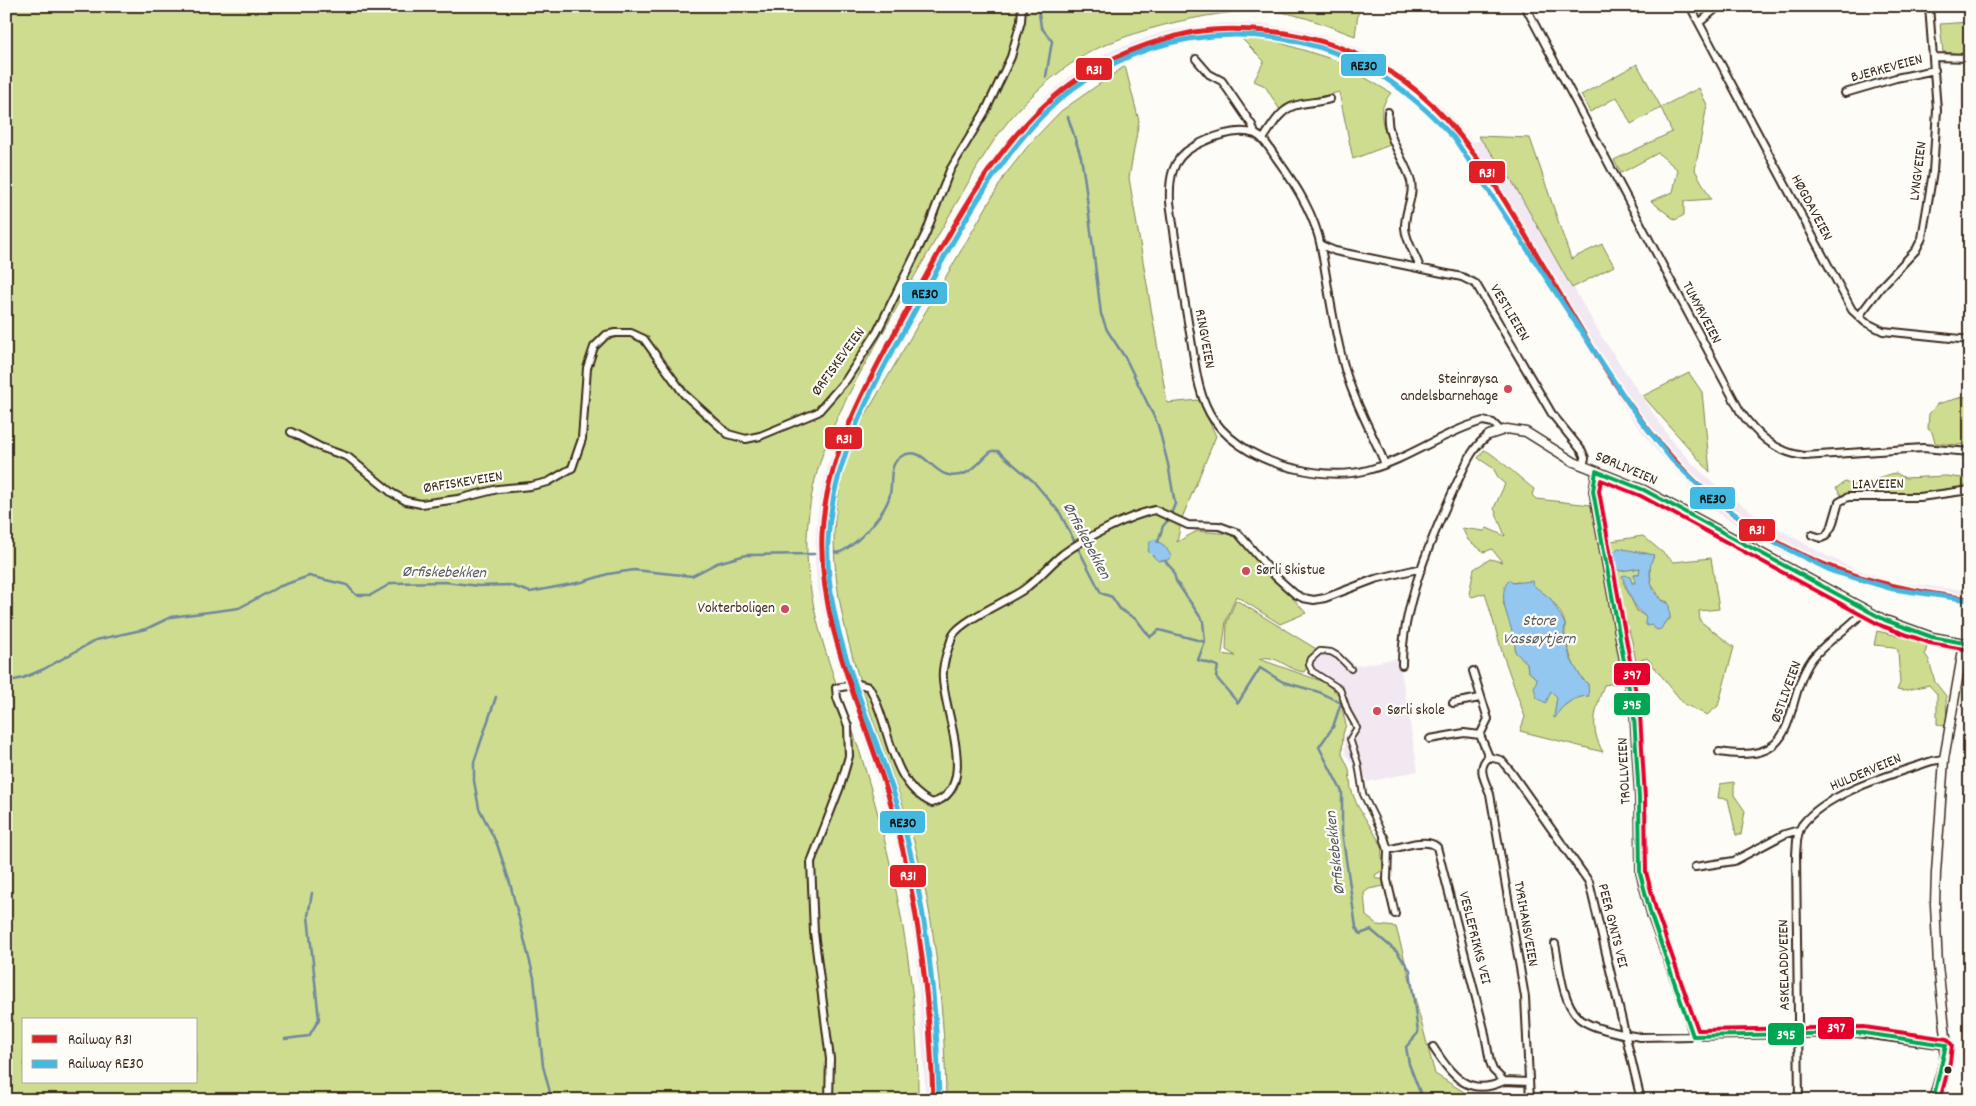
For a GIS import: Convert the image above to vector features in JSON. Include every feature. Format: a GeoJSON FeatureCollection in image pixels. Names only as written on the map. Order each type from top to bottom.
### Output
{"type":"FeatureCollection","features":[{"type":"Feature","properties":{"kind":"street","name":"ØRFISKEVEIEN"},"geometry":{"type":"LineString","coordinates":[[291,432],[320,447],[348,457],[392,493],[406,501],[421,504],[458,499],[498,489],[531,486],[548,482],[572,468],[582,438],[583,408],[594,347],[606,335],[615,333],[631,333],[644,339],[684,394],[728,434],[746,439],[760,436],[818,412],[846,380],[877,332],[926,233],[950,170],[986,110],[1011,57],[1021,21],[1022,6]]}},
{"type":"Feature","properties":{"kind":"street","name":"TUMYRVEIEN"},"geometry":{"type":"LineString","coordinates":[[1525,6],[1730,394],[1750,426],[1762,438],[1787,452],[1804,456],[1924,448],[1970,452]]}},
{"type":"Feature","properties":{"kind":"street","name":"HØGDAVEIEN"},"geometry":{"type":"LineString","coordinates":[[1690,6],[1848,304],[1873,327],[1883,330],[1970,340]]}},
{"type":"Feature","properties":{"kind":"street"},"geometry":{"type":"LineString","coordinates":[[1699,23],[1719,6]]}},
{"type":"Feature","properties":{"kind":"street","name":"LYNGVEIEN"},"geometry":{"type":"LineString","coordinates":[[1859,316],[1881,287],[1916,250],[1922,238],[1936,147],[1937,110],[1929,6]]}},
{"type":"Feature","properties":{"kind":"street"},"geometry":{"type":"LineString","coordinates":[[1934,57],[1970,58]]}},
{"type":"Feature","properties":{"kind":"street"},"geometry":{"type":"LineString","coordinates":[[1196,60],[1209,74],[1222,82],[1252,125],[1254,134],[1263,139],[1298,190],[1306,206],[1321,246],[1342,362],[1352,393],[1385,464]]}},
{"type":"Feature","properties":{"kind":"street","name":"BJERKEVEIEN"},"geometry":{"type":"LineString","coordinates":[[1845,93],[1896,78],[1934,70]]}},
{"type":"Feature","properties":{"kind":"street"},"geometry":{"type":"LineString","coordinates":[[1263,139],[1283,112],[1292,106],[1316,104],[1330,99]]}},
{"type":"Feature","properties":{"kind":"street"},"geometry":{"type":"LineString","coordinates":[[1388,112],[1388,127],[1411,180],[1412,192],[1406,214],[1405,230],[1420,268]]}},
{"type":"Feature","properties":{"kind":"street","name":"RINGVEIEN"},"geometry":{"type":"LineString","coordinates":[[1254,134],[1236,133],[1203,141],[1181,156],[1169,178],[1170,202],[1180,274],[1197,373],[1205,404],[1214,420],[1230,438],[1254,454],[1281,466],[1309,472],[1338,473],[1361,471],[1385,464],[1478,422],[1492,422],[1500,430]]}},
{"type":"Feature","properties":{"kind":"street","name":"VESTLIEIEN"},"geometry":{"type":"LineString","coordinates":[[1321,246],[1335,251],[1462,277],[1476,284],[1552,414],[1582,451],[1585,458],[1583,466]]}},
{"type":"Feature","properties":{"kind":"street","name":"SØRLIVEIEN"},"geometry":{"type":"LineString","coordinates":[[1402,665],[1406,622],[1422,568],[1432,537],[1468,460],[1478,444],[1489,435],[1500,430],[1513,429],[1526,432],[1583,466],[1644,490],[1865,609],[1916,632],[1967,644]]}},
{"type":"Feature","properties":{"kind":"street","name":"TROLLVEIEN"},"geometry":{"type":"LineString","coordinates":[[1596,471],[1593,491],[1635,728],[1640,873],[1652,915],[1693,1036]]}},
{"type":"Feature","properties":{"kind":"street","name":"LIAVEIEN"},"geometry":{"type":"LineString","coordinates":[[1812,535],[1821,538],[1826,536],[1832,526],[1840,502],[1848,497],[1940,496],[1970,490]]}},
{"type":"Feature","properties":{"kind":"street"},"geometry":{"type":"LineString","coordinates":[[829,1100],[830,1059],[814,932],[811,862],[840,787],[849,756],[848,726],[837,698],[836,688],[859,684],[869,687],[896,761],[913,791],[932,802],[946,796],[951,791],[956,777],[957,762],[943,679],[947,652],[953,634],[969,621],[1023,590],[1072,548],[1143,512],[1155,510],[1191,526],[1219,526],[1238,534],[1275,576],[1295,594],[1304,598],[1314,600],[1325,598],[1375,579],[1422,568]]}},
{"type":"Feature","properties":{"kind":"street","name":"ØSTLIVEIEN"},"geometry":{"type":"LineString","coordinates":[[1719,752],[1740,754],[1757,752],[1777,742],[1788,727],[1811,661],[1825,644],[1865,609]]}},
{"type":"Feature","properties":{"kind":"street"},"geometry":{"type":"LineString","coordinates":[[1934,1100],[1943,1068],[1946,1045],[1938,966],[1935,904],[1944,759],[1967,644]]}},
{"type":"Feature","properties":{"kind":"street"},"geometry":{"type":"LineString","coordinates":[[1351,669],[1331,652],[1320,651],[1311,659],[1309,665],[1312,671],[1340,689],[1348,712],[1357,728],[1350,738],[1358,763],[1362,794],[1384,837],[1388,850],[1387,880],[1395,914]]}},
{"type":"Feature","properties":{"kind":"street"},"geometry":{"type":"LineString","coordinates":[[1473,671],[1488,719],[1480,735],[1489,757]]}},
{"type":"Feature","properties":{"kind":"street"},"geometry":{"type":"LineString","coordinates":[[1453,703],[1480,698]]}},
{"type":"Feature","properties":{"kind":"street"},"geometry":{"type":"LineString","coordinates":[[1430,739],[1464,733],[1480,735]]}},
{"type":"Feature","properties":{"kind":"street","name":"PEER GYNTS VEI"},"geometry":{"type":"LineString","coordinates":[[1489,757],[1496,757],[1501,760],[1511,772],[1587,878],[1596,903],[1641,1100]]}},
{"type":"Feature","properties":{"kind":"street","name":"TYRIHANSVEIEN"},"geometry":{"type":"LineString","coordinates":[[1489,757],[1482,764],[1482,768],[1490,794],[1525,997],[1530,1100]]}},
{"type":"Feature","properties":{"kind":"street","name":"HULDERVEIEN"},"geometry":{"type":"LineString","coordinates":[[1696,867],[1734,861],[1785,834],[1799,830],[1815,813],[1850,790],[1932,761],[1944,759]]}},
{"type":"Feature","properties":{"kind":"street","name":"ASKELADDVEIEN"},"geometry":{"type":"LineString","coordinates":[[1799,830],[1796,855],[1799,1100]]}},
{"type":"Feature","properties":{"kind":"street","name":"VESLEFRIKKS VEI"},"geometry":{"type":"LineString","coordinates":[[1388,850],[1424,843],[1434,844],[1438,848],[1484,1029],[1492,1070],[1504,1081]]}},
{"type":"Feature","properties":{"kind":"street"},"geometry":{"type":"LineString","coordinates":[[1554,944],[1567,1000],[1578,1018],[1625,1035],[1640,1037],[1864,1033],[1946,1045]]}},
{"type":"Feature","properties":{"kind":"street"},"geometry":{"type":"LineString","coordinates":[[1434,1048],[1445,1065],[1462,1082],[1471,1087],[1488,1088],[1504,1081],[1529,1082]]}},
{"type":"Feature","properties":{"kind":"shaded area"},"geometry":{"type":"Polygon","coordinates":[[[1225,23],[1263,24],[1302,30],[1334,39],[1371,54],[1423,90],[1447,112],[1472,142],[1483,140],[1508,174],[1602,337],[1671,440],[1693,464],[1720,489],[1763,520],[1825,555],[1855,569],[1897,582],[1970,591],[1970,602],[1925,598],[1843,579],[1778,551],[1718,513],[1657,451],[1632,419],[1469,156],[1454,135],[1415,97],[1391,80],[1363,63],[1330,49],[1299,40],[1260,33],[1197,35],[1168,42],[1117,61],[1088,78],[1058,104],[1014,148],[994,173],[918,301],[847,440],[832,498],[827,530],[826,560],[833,612],[896,803],[919,903],[933,1006],[938,1100],[926,1100],[916,950],[903,870],[886,805],[833,645],[818,589],[815,562],[816,530],[820,498],[828,465],[854,401],[909,296],[954,219],[998,152],[1022,121],[1048,95],[1080,68],[1113,50],[1166,31],[1225,23]]]}},
{"type":"Feature","properties":{"kind":"shaded area","name":"Sørli skole"},"geometry":{"type":"Polygon","coordinates":[[[1332,648],[1356,666],[1399,658],[1418,771],[1368,782],[1345,754],[1345,737],[1351,727],[1340,694],[1307,668],[1318,650],[1332,648]]]}},
{"type":"Feature","properties":{"kind":"green space"},"geometry":{"type":"Polygon","coordinates":[[[6,6],[1359,6],[1355,36],[1309,19],[1280,12],[1233,12],[1177,22],[1122,38],[1080,58],[1052,78],[1010,119],[985,154],[863,368],[834,426],[822,456],[813,487],[808,520],[807,555],[809,582],[820,634],[875,803],[895,887],[910,972],[917,1057],[918,1100],[6,1100],[6,6]]]}},
{"type":"Feature","properties":{"kind":"green space"},"geometry":{"type":"Polygon","coordinates":[[[1970,22],[1970,55],[1943,52],[1940,24],[1970,22]]]}},
{"type":"Feature","properties":{"kind":"green space"},"geometry":{"type":"Polygon","coordinates":[[[1241,38],[1274,41],[1335,60],[1391,93],[1383,106],[1382,112],[1383,124],[1390,145],[1353,159],[1339,92],[1300,101],[1280,110],[1265,86],[1254,81],[1264,61],[1241,38]]]}},
{"type":"Feature","properties":{"kind":"green space"},"geometry":{"type":"Polygon","coordinates":[[[1637,64],[1661,107],[1699,88],[1707,105],[1695,170],[1711,199],[1684,201],[1684,215],[1675,220],[1651,201],[1673,192],[1678,170],[1658,153],[1621,173],[1614,160],[1672,132],[1661,108],[1631,124],[1617,97],[1590,112],[1581,95],[1637,64]]]}},
{"type":"Feature","properties":{"kind":"green space"},"geometry":{"type":"Polygon","coordinates":[[[1125,66],[1139,121],[1129,178],[1167,403],[1199,400],[1216,436],[1182,518],[1177,542],[1197,531],[1232,534],[1245,545],[1306,613],[1280,624],[1236,596],[1226,621],[1222,654],[1236,656],[1226,650],[1227,622],[1236,600],[1318,650],[1304,672],[1271,658],[1259,659],[1324,682],[1339,695],[1346,725],[1343,734],[1342,754],[1349,769],[1351,789],[1357,805],[1381,844],[1383,870],[1375,875],[1376,879],[1383,879],[1384,886],[1369,889],[1364,893],[1366,916],[1378,925],[1396,927],[1435,1074],[1477,1100],[946,1100],[941,1002],[927,900],[921,868],[902,801],[863,691],[842,616],[836,578],[834,539],[837,505],[848,457],[859,428],[1005,175],[1032,141],[1061,111],[1125,66]]]}},
{"type":"Feature","properties":{"kind":"green space"},"geometry":{"type":"Polygon","coordinates":[[[1478,136],[1530,138],[1571,259],[1602,244],[1614,266],[1572,288],[1508,174],[1478,136]]]}},
{"type":"Feature","properties":{"kind":"green space"},"geometry":{"type":"Polygon","coordinates":[[[1689,373],[1702,392],[1710,472],[1643,396],[1689,373]]]}},
{"type":"Feature","properties":{"kind":"green space"},"geometry":{"type":"Polygon","coordinates":[[[1970,397],[1970,443],[1959,445],[1935,443],[1932,432],[1928,429],[1929,414],[1937,404],[1970,397]]]}},
{"type":"Feature","properties":{"kind":"green space"},"geometry":{"type":"Polygon","coordinates":[[[1484,450],[1493,455],[1534,489],[1532,495],[1536,499],[1591,505],[1623,682],[1604,685],[1598,703],[1595,727],[1603,752],[1520,731],[1525,717],[1503,655],[1485,593],[1472,597],[1469,594],[1474,569],[1490,559],[1502,562],[1492,549],[1484,552],[1468,540],[1462,528],[1484,531],[1487,528],[1505,536],[1494,508],[1505,484],[1499,479],[1493,468],[1478,458],[1484,450]],[[1512,583],[1503,602],[1516,641],[1515,651],[1527,663],[1528,671],[1537,679],[1547,698],[1551,691],[1557,697],[1554,717],[1569,702],[1583,696],[1588,696],[1588,684],[1572,661],[1565,634],[1565,624],[1558,609],[1547,596],[1532,586],[1512,583]]]}},
{"type":"Feature","properties":{"kind":"green space"},"geometry":{"type":"Polygon","coordinates":[[[1896,473],[1905,478],[1946,476],[1970,479],[1970,487],[1935,492],[1841,495],[1836,488],[1845,482],[1852,485],[1865,484],[1896,473]]]}},
{"type":"Feature","properties":{"kind":"green space"},"geometry":{"type":"Polygon","coordinates":[[[1643,536],[1674,562],[1711,558],[1719,609],[1699,611],[1700,621],[1734,647],[1718,706],[1707,715],[1684,704],[1647,658],[1636,662],[1630,632],[1617,587],[1614,572],[1612,556],[1611,541],[1643,536]],[[1622,548],[1613,553],[1615,562],[1613,564],[1620,571],[1640,568],[1639,574],[1634,574],[1636,582],[1632,583],[1624,579],[1623,582],[1637,611],[1646,617],[1646,621],[1657,630],[1670,619],[1668,602],[1662,600],[1651,584],[1650,562],[1654,557],[1646,553],[1622,548]]]}},
{"type":"Feature","properties":{"kind":"green space"},"geometry":{"type":"Polygon","coordinates":[[[1877,631],[1926,642],[1925,654],[1929,660],[1935,682],[1946,696],[1947,724],[1943,726],[1937,724],[1937,694],[1929,685],[1903,691],[1897,690],[1900,683],[1898,650],[1894,647],[1874,645],[1877,631]]]}},
{"type":"Feature","properties":{"kind":"green space"},"geometry":{"type":"Polygon","coordinates":[[[1734,782],[1734,795],[1745,811],[1741,835],[1736,835],[1728,799],[1718,798],[1720,784],[1734,782]]]}},
{"type":"Feature","properties":{"kind":"water"},"geometry":{"type":"Polygon","coordinates":[[[1154,539],[1165,546],[1171,556],[1168,560],[1158,561],[1148,551],[1150,542],[1154,539]]]}},
{"type":"Feature","properties":{"kind":"water"},"geometry":{"type":"Polygon","coordinates":[[[1618,548],[1654,555],[1650,566],[1650,579],[1658,597],[1669,604],[1670,618],[1661,629],[1657,630],[1651,625],[1647,626],[1645,622],[1646,617],[1631,598],[1622,576],[1630,577],[1632,583],[1635,583],[1634,574],[1639,574],[1640,568],[1620,571],[1614,567],[1613,553],[1618,548]]]}},
{"type":"Feature","properties":{"kind":"water","name":"Store Vassøytjern"},"geometry":{"type":"Polygon","coordinates":[[[1509,580],[1513,583],[1532,581],[1533,585],[1551,599],[1565,624],[1564,634],[1570,658],[1582,679],[1588,684],[1589,696],[1579,697],[1565,705],[1554,718],[1557,697],[1551,691],[1546,703],[1537,698],[1534,688],[1537,679],[1528,671],[1527,663],[1515,652],[1515,643],[1503,596],[1509,580]]]}},
{"type":"Feature","properties":{"kind":"waterway"},"geometry":{"type":"LineString","coordinates":[[1038,6],[1041,27],[1052,41],[1046,77]]}},
{"type":"Feature","properties":{"kind":"waterway"},"geometry":{"type":"LineString","coordinates":[[1068,117],[1081,157],[1101,314],[1107,330],[1126,359],[1158,425],[1168,464],[1175,504],[1169,519],[1163,526],[1158,542]]}},
{"type":"Feature","properties":{"kind":"waterway","name":"Ørfiskebekken"},"geometry":{"type":"LineString","coordinates":[[835,552],[838,553],[845,550],[875,522],[889,498],[894,465],[902,456],[911,453],[918,455],[938,470],[955,476],[970,471],[992,451],[998,451],[1033,481],[1060,513],[1101,593],[1112,597],[1120,609],[1137,620],[1150,637],[1159,630],[1205,642],[1198,660],[1218,666],[1216,677],[1238,703],[1260,668],[1283,682],[1319,692],[1341,703],[1333,727],[1319,747],[1342,792],[1342,832],[1356,927],[1360,934],[1371,930],[1397,952],[1410,970],[1418,1033],[1406,1047],[1409,1064],[1423,1100]]}},
{"type":"Feature","properties":{"kind":"waterway","name":"Ørfiskebekken"},"geometry":{"type":"LineString","coordinates":[[6,682],[23,678],[44,669],[96,640],[146,629],[171,617],[239,608],[278,587],[309,576],[347,585],[356,595],[371,595],[392,583],[445,582],[479,586],[509,585],[530,592],[634,570],[692,576],[717,563],[746,555],[814,554]]}},
{"type":"Feature","properties":{"kind":"waterway"},"geometry":{"type":"LineString","coordinates":[[1165,561],[1173,570],[1176,581],[1203,621],[1205,642]]}},
{"type":"Feature","properties":{"kind":"waterway"},"geometry":{"type":"LineString","coordinates":[[496,697],[474,762],[474,781],[479,808],[497,844],[510,883],[534,978],[543,1066],[552,1100]]}},
{"type":"Feature","properties":{"kind":"waterway"},"geometry":{"type":"LineString","coordinates":[[285,1039],[309,1036],[319,1019],[308,916],[312,893]]}},
{"type":"Feature","properties":{"kind":"rail line","name":"R31"},"geometry":{"type":"LineString","coordinates":[[933,1100],[926,989],[916,916],[892,808],[882,774],[846,673],[828,604],[823,569],[822,534],[825,503],[832,473],[853,414],[881,357],[970,199],[992,166],[1033,116],[1079,78],[1105,63],[1132,50],[1162,40],[1194,32],[1240,29],[1285,33],[1321,41],[1356,54],[1388,71],[1404,81],[1434,106],[1462,138],[1499,191],[1581,330],[1625,398],[1648,430],[1702,488],[1732,513],[1763,533],[1794,551],[1827,565],[1860,577],[1895,586],[1970,599]]}},
{"type":"Feature","properties":{"kind":"rail line","name":"RE30"},"geometry":{"type":"LineString","coordinates":[[939,1100],[936,1027],[924,919],[900,813],[853,679],[834,611],[829,576],[828,541],[831,509],[847,449],[872,391],[973,207],[1005,160],[1042,116],[1075,87],[1111,65],[1150,48],[1192,38],[1234,35],[1276,38],[1318,47],[1359,63],[1386,78],[1433,116],[1454,138],[1635,413],[1672,460],[1712,498],[1775,543],[1832,571],[1893,589],[1969,600]]}},
{"type":"Feature","properties":{"kind":"transit line","name":"395"},"geometry":{"type":"LineString","coordinates":[[1933,1100],[1946,1045],[1864,1033],[1693,1036],[1651,915],[1640,873],[1639,798],[1634,716],[1593,491],[1596,471],[1644,490],[1885,620],[1932,637],[1970,644]]}},
{"type":"Feature","properties":{"kind":"transit line","name":"397"},"geometry":{"type":"LineString","coordinates":[[1940,1100],[1950,1062],[1952,1045],[1947,1039],[1864,1027],[1698,1030],[1657,913],[1646,872],[1645,798],[1640,715],[1599,491],[1601,480],[1641,496],[1882,626],[1930,643],[1969,650]]}},
{"type":"Feature","properties":{"kind":"place","name":"Steinrøysa andelsbarnehage"},"geometry":{"type":"Point","coordinates":[1508,389]}},
{"type":"Feature","properties":{"kind":"place","name":"Sørli Skistue"},"geometry":{"type":"Point","coordinates":[1246,571]}},
{"type":"Feature","properties":{"kind":"place","name":"Vokterboligen"},"geometry":{"type":"Point","coordinates":[785,609]}},
{"type":"Feature","properties":{"kind":"place","name":"Sørli skole"},"geometry":{"type":"Point","coordinates":[1377,711]}}]}
